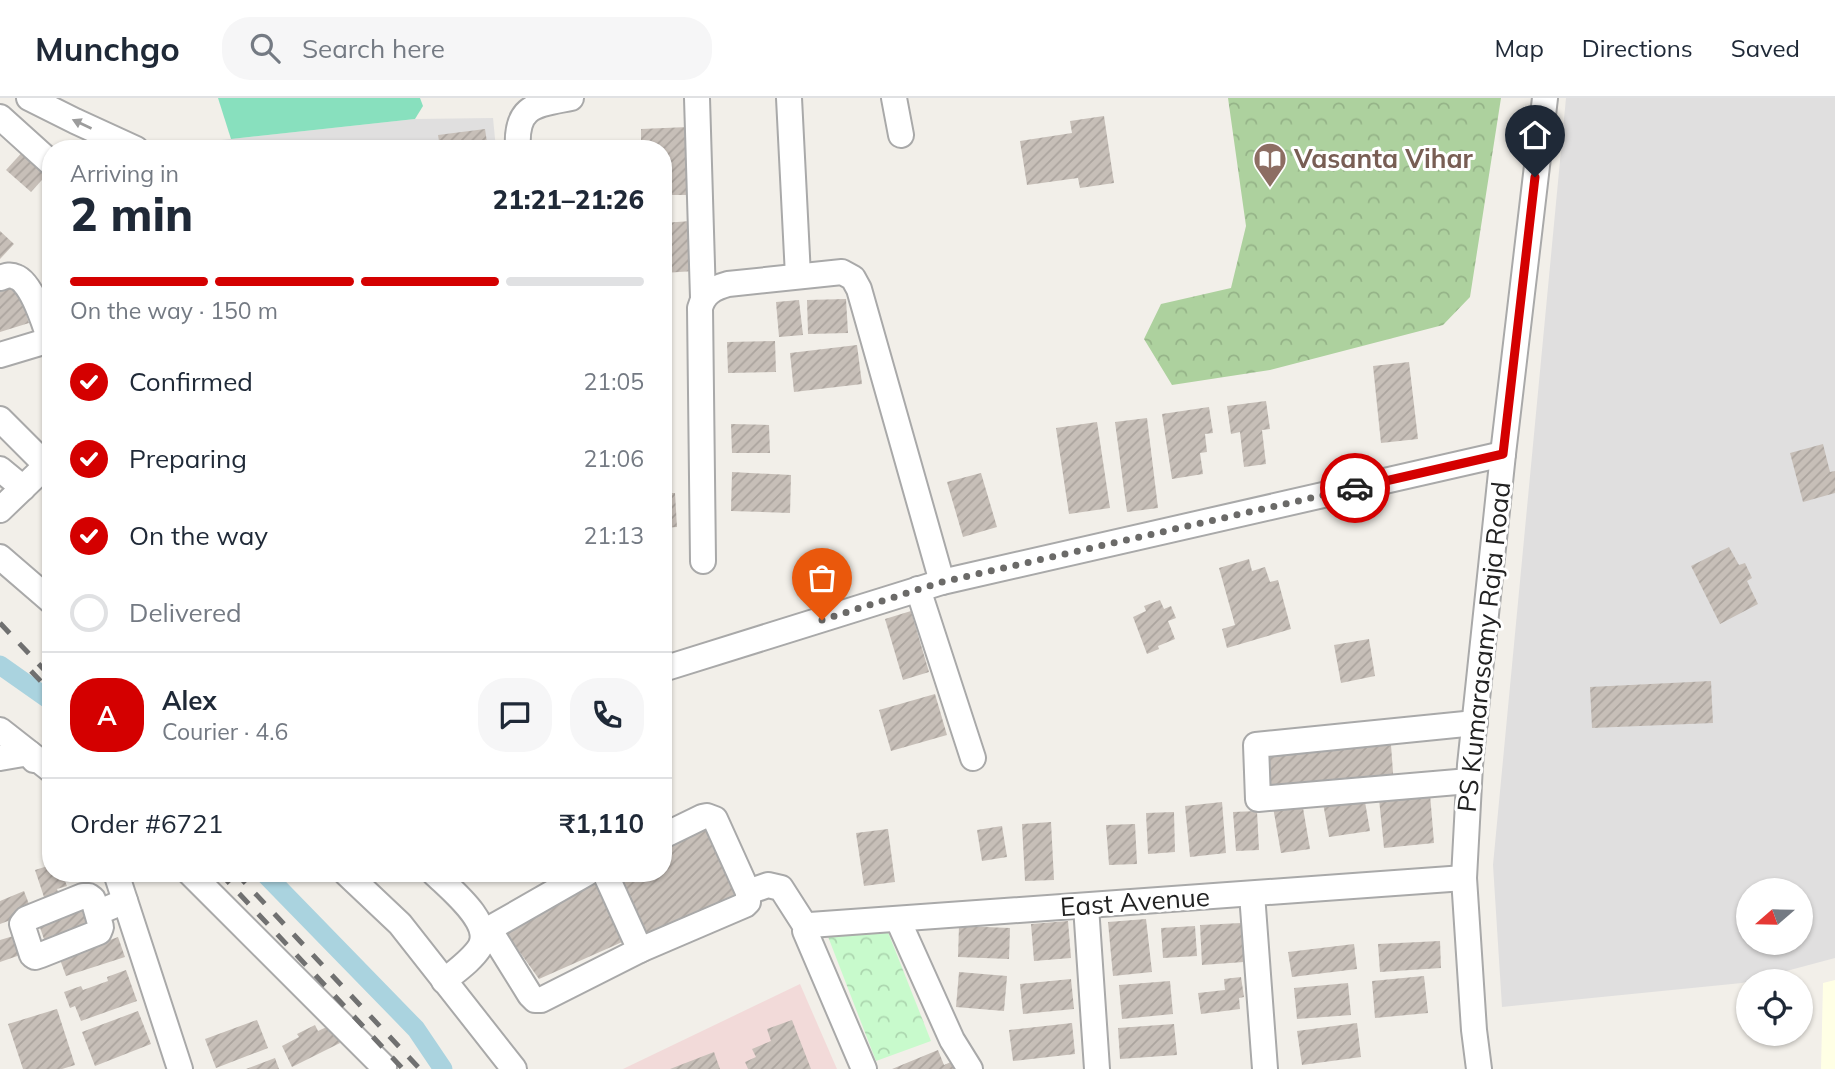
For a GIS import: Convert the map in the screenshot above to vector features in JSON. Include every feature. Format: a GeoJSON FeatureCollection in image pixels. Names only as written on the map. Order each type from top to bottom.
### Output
{"type":"FeatureCollection","features":[{"type":"Feature","properties":{"kind":"street"},"geometry":{"type":"LineString","coordinates":[[14,98],[0,115],[42,155]]}},
{"type":"Feature","properties":{"kind":"street"},"geometry":{"type":"LineString","coordinates":[[29,98],[116,140]]}},
{"type":"Feature","properties":{"kind":"street"},"geometry":{"type":"LineString","coordinates":[[518,140],[521,119],[528,110],[536,105],[571,98]]}},
{"type":"Feature","properties":{"kind":"street"},"geometry":{"type":"LineString","coordinates":[[697,98],[703,298],[700,308],[703,561]]}},
{"type":"Feature","properties":{"kind":"street"},"geometry":{"type":"LineString","coordinates":[[789,98],[798,276]]}},
{"type":"Feature","properties":{"kind":"street"},"geometry":{"type":"LineString","coordinates":[[894,98],[901,135]]}},
{"type":"Feature","properties":{"kind":"street","name":"PS Kumarasamy Raja Road"},"geometry":{"type":"LineString","coordinates":[[1479,1069],[1464,878],[1469,781],[1503,454],[1545,98]]}},
{"type":"Feature","properties":{"kind":"street"},"geometry":{"type":"LineString","coordinates":[[703,298],[717,287],[728,284],[842,272],[853,278],[942,582]]}},
{"type":"Feature","properties":{"kind":"street"},"geometry":{"type":"LineString","coordinates":[[0,278],[9,275],[19,277],[42,315]]}},
{"type":"Feature","properties":{"kind":"street"},"geometry":{"type":"LineString","coordinates":[[0,355],[42,344]]}},
{"type":"Feature","properties":{"kind":"street"},"geometry":{"type":"LineString","coordinates":[[0,419],[42,465]]}},
{"type":"Feature","properties":{"kind":"street"},"geometry":{"type":"LineString","coordinates":[[672,666],[942,582],[1503,454]]}},
{"type":"Feature","properties":{"kind":"street"},"geometry":{"type":"LineString","coordinates":[[0,469],[23,488]]}},
{"type":"Feature","properties":{"kind":"street"},"geometry":{"type":"LineString","coordinates":[[0,510],[42,474]]}},
{"type":"Feature","properties":{"kind":"street"},"geometry":{"type":"LineString","coordinates":[[0,557],[42,593]]}},
{"type":"Feature","properties":{"kind":"street"},"geometry":{"type":"LineString","coordinates":[[918,589],[973,758]]}},
{"type":"Feature","properties":{"kind":"street"},"geometry":{"type":"LineString","coordinates":[[1469,781],[1258,799],[1256,745],[1475,723]]}},
{"type":"Feature","properties":{"kind":"street"},"geometry":{"type":"LineString","coordinates":[[0,730],[42,763]]}},
{"type":"Feature","properties":{"kind":"street"},"geometry":{"type":"LineString","coordinates":[[0,758],[29,753]]}},
{"type":"Feature","properties":{"kind":"street"},"geometry":{"type":"LineString","coordinates":[[29,753],[42,768]]}},
{"type":"Feature","properties":{"kind":"street"},"geometry":{"type":"LineString","coordinates":[[571,882],[489,927],[489,931],[535,1000],[541,1000],[640,950],[748,902],[748,892],[715,819],[706,816],[672,832]]}},
{"type":"Feature","properties":{"kind":"street","name":"East Avenue"},"geometry":{"type":"LineString","coordinates":[[806,927],[1464,878]]}},
{"type":"Feature","properties":{"kind":"street"},"geometry":{"type":"LineString","coordinates":[[119,882],[180,1069]]}},
{"type":"Feature","properties":{"kind":"street"},"geometry":{"type":"LineString","coordinates":[[199,882],[384,1067],[382,1069]]}},
{"type":"Feature","properties":{"kind":"street"},"geometry":{"type":"LineString","coordinates":[[356,882],[400,924],[514,1069]]}},
{"type":"Feature","properties":{"kind":"street"},"geometry":{"type":"LineString","coordinates":[[443,882],[478,919],[483,938],[480,947],[444,981]]}},
{"type":"Feature","properties":{"kind":"street"},"geometry":{"type":"LineString","coordinates":[[609,882],[640,950]]}},
{"type":"Feature","properties":{"kind":"street"},"geometry":{"type":"LineString","coordinates":[[748,892],[768,884],[781,888],[806,927],[864,1069]]}},
{"type":"Feature","properties":{"kind":"street"},"geometry":{"type":"LineString","coordinates":[[1252,894],[1265,1069]]}},
{"type":"Feature","properties":{"kind":"street"},"geometry":{"type":"LineString","coordinates":[[97,913],[125,901]]}},
{"type":"Feature","properties":{"kind":"street"},"geometry":{"type":"LineString","coordinates":[[1086,905],[1097,1069]]}},
{"type":"Feature","properties":{"kind":"street"},"geometry":{"type":"LineString","coordinates":[[898,920],[952,1040],[970,1069]]}},
{"type":"Feature","properties":{"kind":"shaded area"},"geometry":{"type":"Polygon","coordinates":[[[1566,98],[1835,98],[1835,958],[1794,969],[1736,969],[1736,984],[1502,1007],[1493,865],[1566,98]]]}},
{"type":"Feature","properties":{"kind":"shaded area"},"geometry":{"type":"Polygon","coordinates":[[[493,118],[495,140],[221,140],[415,119],[493,118]]]}},
{"type":"Feature","properties":{"kind":"shaded area"},"geometry":{"type":"Polygon","coordinates":[[[1835,980],[1835,1069],[1821,1069],[1823,983],[1835,980]]]}},
{"type":"Feature","properties":{"kind":"shaded area"},"geometry":{"type":"Polygon","coordinates":[[[800,984],[837,1069],[623,1069],[800,984]]]}},
{"type":"Feature","properties":{"kind":"green space"},"geometry":{"type":"Polygon","coordinates":[[[218,98],[420,98],[423,106],[415,119],[231,139],[218,98]]]}},
{"type":"Feature","properties":{"kind":"green space"},"geometry":{"type":"Polygon","coordinates":[[[1228,98],[1501,98],[1470,297],[1443,325],[1270,370],[1172,385],[1144,339],[1161,304],[1231,288],[1246,226],[1228,98]]]}},
{"type":"Feature","properties":{"kind":"green space"},"geometry":{"type":"Polygon","coordinates":[[[886,927],[931,1041],[876,1061],[827,934],[886,927]]]}},
{"type":"Feature","properties":{"kind":"building"},"geometry":{"type":"Polygon","coordinates":[[[1104,116],[1114,183],[1080,188],[1078,178],[1027,185],[1020,141],[1072,133],[1070,121],[1104,116]]]}},
{"type":"Feature","properties":{"kind":"building"},"geometry":{"type":"Polygon","coordinates":[[[688,127],[690,195],[672,195],[672,140],[641,140],[641,129],[688,127]]]}},
{"type":"Feature","properties":{"kind":"building"},"geometry":{"type":"Polygon","coordinates":[[[485,129],[487,140],[439,140],[438,135],[485,129]]]}},
{"type":"Feature","properties":{"kind":"building"},"geometry":{"type":"Polygon","coordinates":[[[26,148],[42,162],[42,180],[31,192],[6,170],[26,148]]]}},
{"type":"Feature","properties":{"kind":"building"},"geometry":{"type":"Polygon","coordinates":[[[691,221],[695,271],[672,272],[672,222],[691,221]]]}},
{"type":"Feature","properties":{"kind":"building"},"geometry":{"type":"Polygon","coordinates":[[[0,231],[14,244],[0,259],[0,231]]]}},
{"type":"Feature","properties":{"kind":"building"},"geometry":{"type":"Polygon","coordinates":[[[15,280],[29,323],[0,332],[0,284],[15,280]]]}},
{"type":"Feature","properties":{"kind":"building"},"geometry":{"type":"Polygon","coordinates":[[[846,299],[848,333],[808,334],[807,300],[846,299]]]}},
{"type":"Feature","properties":{"kind":"building"},"geometry":{"type":"Polygon","coordinates":[[[799,300],[803,335],[779,337],[776,302],[799,300]]]}},
{"type":"Feature","properties":{"kind":"building"},"geometry":{"type":"Polygon","coordinates":[[[775,341],[776,372],[728,373],[727,342],[775,341]]]}},
{"type":"Feature","properties":{"kind":"building"},"geometry":{"type":"Polygon","coordinates":[[[857,345],[862,384],[794,392],[790,353],[857,345]]]}},
{"type":"Feature","properties":{"kind":"building"},"geometry":{"type":"Polygon","coordinates":[[[1409,362],[1418,439],[1381,443],[1373,366],[1409,362]]]}},
{"type":"Feature","properties":{"kind":"building"},"geometry":{"type":"Polygon","coordinates":[[[1266,401],[1270,429],[1262,430],[1266,464],[1244,467],[1240,432],[1231,434],[1227,406],[1266,401]]]}},
{"type":"Feature","properties":{"kind":"building"},"geometry":{"type":"Polygon","coordinates":[[[1209,407],[1213,433],[1205,434],[1207,452],[1200,453],[1203,474],[1172,479],[1162,414],[1209,407]]]}},
{"type":"Feature","properties":{"kind":"building"},"geometry":{"type":"Polygon","coordinates":[[[1147,418],[1158,508],[1127,512],[1115,422],[1147,418]]]}},
{"type":"Feature","properties":{"kind":"building"},"geometry":{"type":"Polygon","coordinates":[[[1097,422],[1110,508],[1069,514],[1056,428],[1097,422]]]}},
{"type":"Feature","properties":{"kind":"building"},"geometry":{"type":"Polygon","coordinates":[[[731,424],[769,425],[770,453],[732,453],[731,424]]]}},
{"type":"Feature","properties":{"kind":"building"},"geometry":{"type":"Polygon","coordinates":[[[1823,444],[1830,472],[1835,471],[1835,493],[1803,502],[1790,453],[1823,444]]]}},
{"type":"Feature","properties":{"kind":"building"},"geometry":{"type":"Polygon","coordinates":[[[732,472],[791,475],[790,513],[731,511],[732,472]]]}},
{"type":"Feature","properties":{"kind":"building"},"geometry":{"type":"Polygon","coordinates":[[[981,473],[997,527],[963,537],[947,482],[981,473]]]}},
{"type":"Feature","properties":{"kind":"building"},"geometry":{"type":"Polygon","coordinates":[[[672,493],[675,493],[677,527],[672,527],[672,493]]]}},
{"type":"Feature","properties":{"kind":"building"},"geometry":{"type":"Polygon","coordinates":[[[1729,547],[1739,565],[1745,563],[1752,578],[1747,581],[1758,604],[1720,624],[1691,566],[1729,547]]]}},
{"type":"Feature","properties":{"kind":"building"},"geometry":{"type":"Polygon","coordinates":[[[1249,559],[1252,571],[1265,567],[1270,582],[1278,580],[1291,629],[1227,648],[1222,629],[1235,625],[1219,568],[1249,559]]]}},
{"type":"Feature","properties":{"kind":"building"},"geometry":{"type":"Polygon","coordinates":[[[1160,600],[1164,609],[1171,606],[1176,618],[1168,621],[1175,639],[1147,654],[1133,617],[1146,611],[1144,606],[1160,600]]]}},
{"type":"Feature","properties":{"kind":"building"},"geometry":{"type":"Polygon","coordinates":[[[911,611],[929,672],[903,680],[885,619],[911,611]]]}},
{"type":"Feature","properties":{"kind":"building"},"geometry":{"type":"Polygon","coordinates":[[[1369,639],[1375,676],[1341,683],[1334,645],[1369,639]]]}},
{"type":"Feature","properties":{"kind":"building"},"geometry":{"type":"Polygon","coordinates":[[[1711,681],[1713,723],[1592,728],[1590,687],[1711,681]]]}},
{"type":"Feature","properties":{"kind":"building"},"geometry":{"type":"Polygon","coordinates":[[[935,694],[947,735],[891,751],[879,710],[935,694]]]}},
{"type":"Feature","properties":{"kind":"building"},"geometry":{"type":"Polygon","coordinates":[[[1391,745],[1394,786],[1263,796],[1260,755],[1391,745]]]}},
{"type":"Feature","properties":{"kind":"building"},"geometry":{"type":"Polygon","coordinates":[[[1430,794],[1434,843],[1384,848],[1379,799],[1430,794]]]}},
{"type":"Feature","properties":{"kind":"building"},"geometry":{"type":"Polygon","coordinates":[[[1364,796],[1370,831],[1329,837],[1323,803],[1364,796]]]}},
{"type":"Feature","properties":{"kind":"building"},"geometry":{"type":"Polygon","coordinates":[[[1222,802],[1226,853],[1190,857],[1185,806],[1222,802]]]}},
{"type":"Feature","properties":{"kind":"building"},"geometry":{"type":"Polygon","coordinates":[[[1302,802],[1310,849],[1281,853],[1273,807],[1302,802]]]}},
{"type":"Feature","properties":{"kind":"building"},"geometry":{"type":"Polygon","coordinates":[[[1257,811],[1259,850],[1236,851],[1233,812],[1257,811]]]}},
{"type":"Feature","properties":{"kind":"building"},"geometry":{"type":"Polygon","coordinates":[[[1174,812],[1175,852],[1148,854],[1146,813],[1174,812]]]}},
{"type":"Feature","properties":{"kind":"building"},"geometry":{"type":"Polygon","coordinates":[[[707,822],[739,895],[644,937],[620,882],[672,882],[672,838],[707,822]]]}},
{"type":"Feature","properties":{"kind":"building"},"geometry":{"type":"Polygon","coordinates":[[[1051,822],[1054,880],[1025,881],[1022,824],[1051,822]]]}},
{"type":"Feature","properties":{"kind":"building"},"geometry":{"type":"Polygon","coordinates":[[[1135,824],[1137,864],[1109,865],[1106,825],[1135,824]]]}},
{"type":"Feature","properties":{"kind":"building"},"geometry":{"type":"Polygon","coordinates":[[[1002,826],[1007,857],[982,861],[977,830],[1002,826]]]}},
{"type":"Feature","properties":{"kind":"building"},"geometry":{"type":"Polygon","coordinates":[[[888,829],[895,882],[864,886],[856,833],[888,829]]]}},
{"type":"Feature","properties":{"kind":"building"},"geometry":{"type":"Polygon","coordinates":[[[42,868],[42,882],[65,882],[67,886],[57,889],[59,895],[45,900],[35,870],[42,868]]]}},
{"type":"Feature","properties":{"kind":"building"},"geometry":{"type":"Polygon","coordinates":[[[586,882],[599,882],[629,939],[539,979],[501,926],[586,882]]]}},
{"type":"Feature","properties":{"kind":"building"},"geometry":{"type":"Polygon","coordinates":[[[24,891],[32,912],[0,924],[0,901],[24,891]]]}},
{"type":"Feature","properties":{"kind":"building"},"geometry":{"type":"Polygon","coordinates":[[[84,903],[89,928],[62,939],[61,933],[52,936],[55,941],[45,942],[37,919],[84,903]]]}},
{"type":"Feature","properties":{"kind":"building"},"geometry":{"type":"Polygon","coordinates":[[[1146,919],[1152,972],[1113,976],[1108,922],[1146,919]]]}},
{"type":"Feature","properties":{"kind":"building"},"geometry":{"type":"Polygon","coordinates":[[[1068,921],[1071,958],[1034,961],[1031,924],[1068,921]]]}},
{"type":"Feature","properties":{"kind":"building"},"geometry":{"type":"Polygon","coordinates":[[[1241,923],[1244,962],[1202,965],[1200,925],[1241,923]]]}},
{"type":"Feature","properties":{"kind":"building"},"geometry":{"type":"Polygon","coordinates":[[[959,926],[1010,928],[1009,959],[958,957],[959,926]]]}},
{"type":"Feature","properties":{"kind":"building"},"geometry":{"type":"Polygon","coordinates":[[[1195,926],[1197,956],[1163,958],[1161,928],[1195,926]]]}},
{"type":"Feature","properties":{"kind":"building"},"geometry":{"type":"Polygon","coordinates":[[[20,934],[26,953],[0,962],[0,940],[20,934]]]}},
{"type":"Feature","properties":{"kind":"building"},"geometry":{"type":"Polygon","coordinates":[[[118,937],[125,957],[66,976],[58,954],[94,946],[118,937]]]}},
{"type":"Feature","properties":{"kind":"building"},"geometry":{"type":"Polygon","coordinates":[[[1440,941],[1441,968],[1380,972],[1378,944],[1440,941]]]}},
{"type":"Feature","properties":{"kind":"building"},"geometry":{"type":"Polygon","coordinates":[[[1354,944],[1357,969],[1292,977],[1288,952],[1354,944]]]}},
{"type":"Feature","properties":{"kind":"building"},"geometry":{"type":"Polygon","coordinates":[[[126,970],[137,1001],[81,1021],[75,1006],[70,1008],[64,992],[81,986],[83,990],[108,981],[107,977],[126,970]]]}},
{"type":"Feature","properties":{"kind":"building"},"geometry":{"type":"Polygon","coordinates":[[[959,972],[1007,976],[1004,1011],[956,1007],[959,972]]]}},
{"type":"Feature","properties":{"kind":"building"},"geometry":{"type":"Polygon","coordinates":[[[1424,976],[1428,1013],[1375,1018],[1372,981],[1424,976]]]}},
{"type":"Feature","properties":{"kind":"building"},"geometry":{"type":"Polygon","coordinates":[[[1241,977],[1244,997],[1239,998],[1240,1009],[1201,1014],[1198,993],[1225,990],[1224,979],[1241,977]]]}},
{"type":"Feature","properties":{"kind":"building"},"geometry":{"type":"Polygon","coordinates":[[[1071,979],[1074,1009],[1023,1014],[1020,984],[1071,979]]]}},
{"type":"Feature","properties":{"kind":"building"},"geometry":{"type":"Polygon","coordinates":[[[1170,981],[1173,1014],[1122,1019],[1119,985],[1170,981]]]}},
{"type":"Feature","properties":{"kind":"building"},"geometry":{"type":"Polygon","coordinates":[[[1348,983],[1351,1015],[1297,1019],[1294,988],[1348,983]]]}},
{"type":"Feature","properties":{"kind":"building"},"geometry":{"type":"Polygon","coordinates":[[[57,1009],[75,1065],[62,1069],[23,1069],[8,1024],[57,1009]]]}},
{"type":"Feature","properties":{"kind":"building"},"geometry":{"type":"Polygon","coordinates":[[[138,1011],[151,1044],[95,1066],[82,1032],[138,1011]]]}},
{"type":"Feature","properties":{"kind":"building"},"geometry":{"type":"Polygon","coordinates":[[[257,1020],[268,1048],[216,1068],[205,1039],[257,1020]]]}},
{"type":"Feature","properties":{"kind":"building"},"geometry":{"type":"Polygon","coordinates":[[[792,1020],[811,1069],[748,1069],[745,1062],[756,1057],[752,1049],[771,1041],[767,1029],[792,1020]]]}},
{"type":"Feature","properties":{"kind":"building"},"geometry":{"type":"Polygon","coordinates":[[[1072,1023],[1075,1054],[1013,1061],[1009,1030],[1072,1023]]]}},
{"type":"Feature","properties":{"kind":"building"},"geometry":{"type":"Polygon","coordinates":[[[1357,1023],[1361,1057],[1302,1065],[1297,1031],[1357,1023]]]}},
{"type":"Feature","properties":{"kind":"building"},"geometry":{"type":"Polygon","coordinates":[[[1174,1024],[1177,1055],[1120,1059],[1118,1028],[1174,1024]]]}},
{"type":"Feature","properties":{"kind":"building"},"geometry":{"type":"Polygon","coordinates":[[[315,1025],[318,1031],[331,1025],[340,1043],[292,1067],[282,1046],[315,1025]]]}},
{"type":"Feature","properties":{"kind":"building"},"geometry":{"type":"Polygon","coordinates":[[[938,1050],[944,1065],[958,1059],[962,1069],[892,1069],[938,1050]]]}},
{"type":"Feature","properties":{"kind":"building"},"geometry":{"type":"Polygon","coordinates":[[[714,1052],[720,1069],[670,1069],[714,1052]]]}},
{"type":"Feature","properties":{"kind":"building"},"geometry":{"type":"Polygon","coordinates":[[[275,1058],[279,1069],[246,1069],[275,1058]]]}},
{"type":"Feature","properties":{"kind":"waterway"},"geometry":{"type":"LineString","coordinates":[[0,665],[42,695]]}},
{"type":"Feature","properties":{"kind":"waterway"},"geometry":{"type":"LineString","coordinates":[[273,882],[416,1029],[443,1069]]}},
{"type":"Feature","properties":{"kind":"railway"},"geometry":{"type":"LineString","coordinates":[[0,623],[42,667]]}},
{"type":"Feature","properties":{"kind":"railway"},"geometry":{"type":"LineString","coordinates":[[31,671],[42,683]]}},
{"type":"Feature","properties":{"kind":"railway"},"geometry":{"type":"LineString","coordinates":[[228,882],[403,1069]]}},
{"type":"Feature","properties":{"kind":"railway"},"geometry":{"type":"LineString","coordinates":[[244,882],[420,1069]]}},
{"type":"Feature","properties":{"kind":"way so far"},"geometry":{"type":"LineString","coordinates":[[822,620],[942,582],[1355,488]]}},
{"type":"Feature","properties":{"kind":"place","name":"Vasanta Vihar"},"geometry":{"type":"Point","coordinates":[1270,189]}},
{"type":"Feature","properties":{"kind":"route"},"geometry":{"type":"LineString","coordinates":[[1355,488],[1503,454],[1535,177]]}}]}
